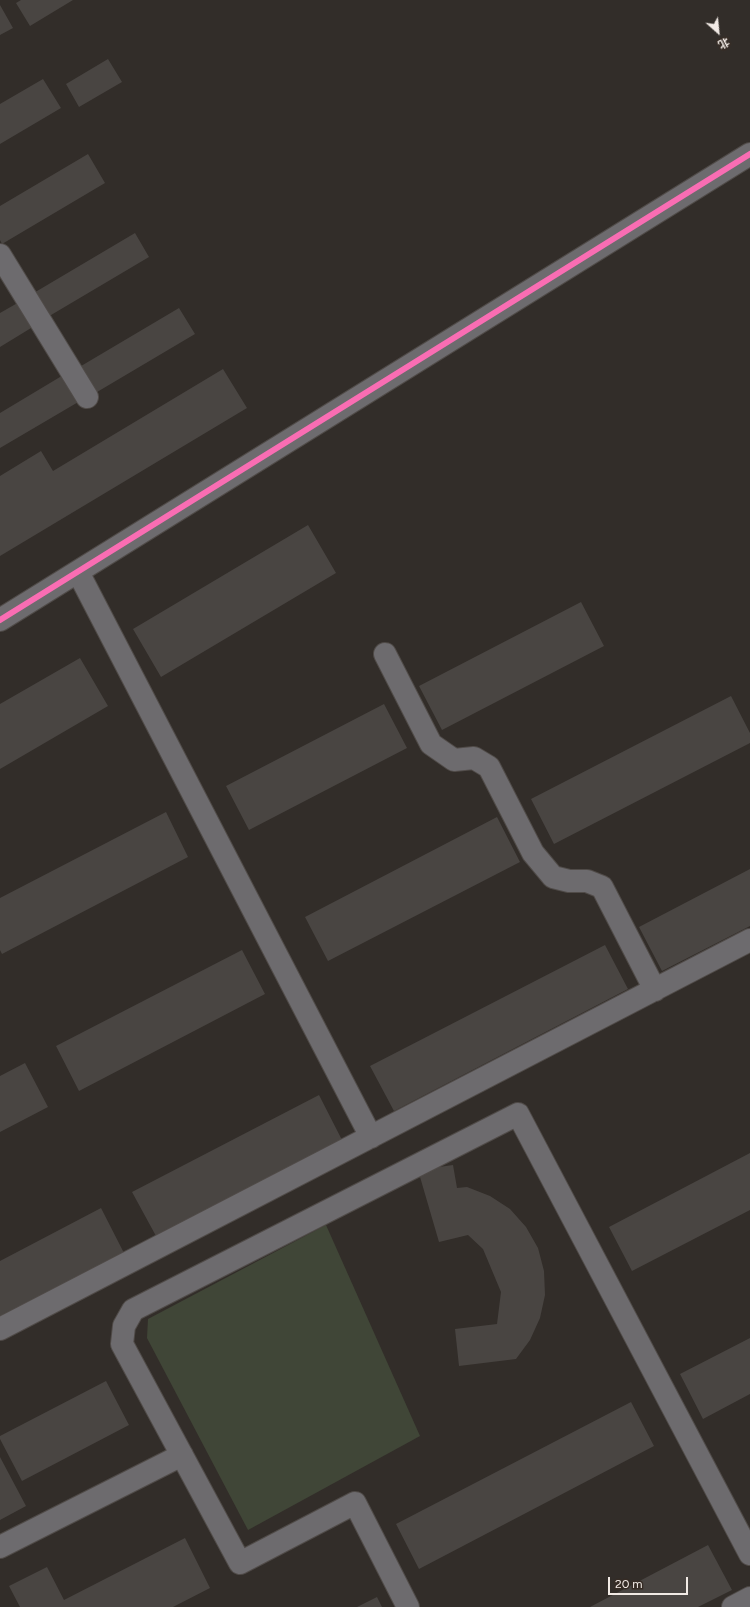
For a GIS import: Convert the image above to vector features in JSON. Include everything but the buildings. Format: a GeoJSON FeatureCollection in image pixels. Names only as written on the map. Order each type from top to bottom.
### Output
{"type":"FeatureCollection","features":[{"type":"Feature","properties":{"kind":"street"},"geometry":{"type":"LineString","coordinates":[[0,620],[750,154]]}},
{"type":"Feature","properties":{"kind":"street"},"geometry":{"type":"LineString","coordinates":[[0,255],[86,397]]}},
{"type":"Feature","properties":{"kind":"street"},"geometry":{"type":"LineString","coordinates":[[78,572],[371,1137]]}},
{"type":"Feature","properties":{"kind":"street"},"geometry":{"type":"LineString","coordinates":[[385,654],[431,744],[454,760],[474,758],[490,767],[533,853],[553,877],[569,881],[587,881],[602,887],[655,990]]}},
{"type":"Feature","properties":{"kind":"street"},"geometry":{"type":"LineString","coordinates":[[0,1329],[750,940]]}},
{"type":"Feature","properties":{"kind":"street"},"geometry":{"type":"LineString","coordinates":[[408,1607],[355,1503],[240,1562],[122,1344],[124,1326],[133,1310],[518,1114],[750,1554]]}},
{"type":"Feature","properties":{"kind":"street"},"geometry":{"type":"LineString","coordinates":[[0,1548],[182,1455]]}},
{"type":"Feature","properties":{"kind":"street"},"geometry":{"type":"LineString","coordinates":[[733,1607],[750,1598]]}},
{"type":"Feature","properties":{"kind":"green space"},"geometry":{"type":"Polygon","coordinates":[[[326,1225],[420,1436],[248,1530],[147,1338],[148,1319],[326,1225]]]}},
{"type":"Feature","properties":{"kind":"cycle path"},"geometry":{"type":"LineString","coordinates":[[0,620],[750,154]]}}]}
